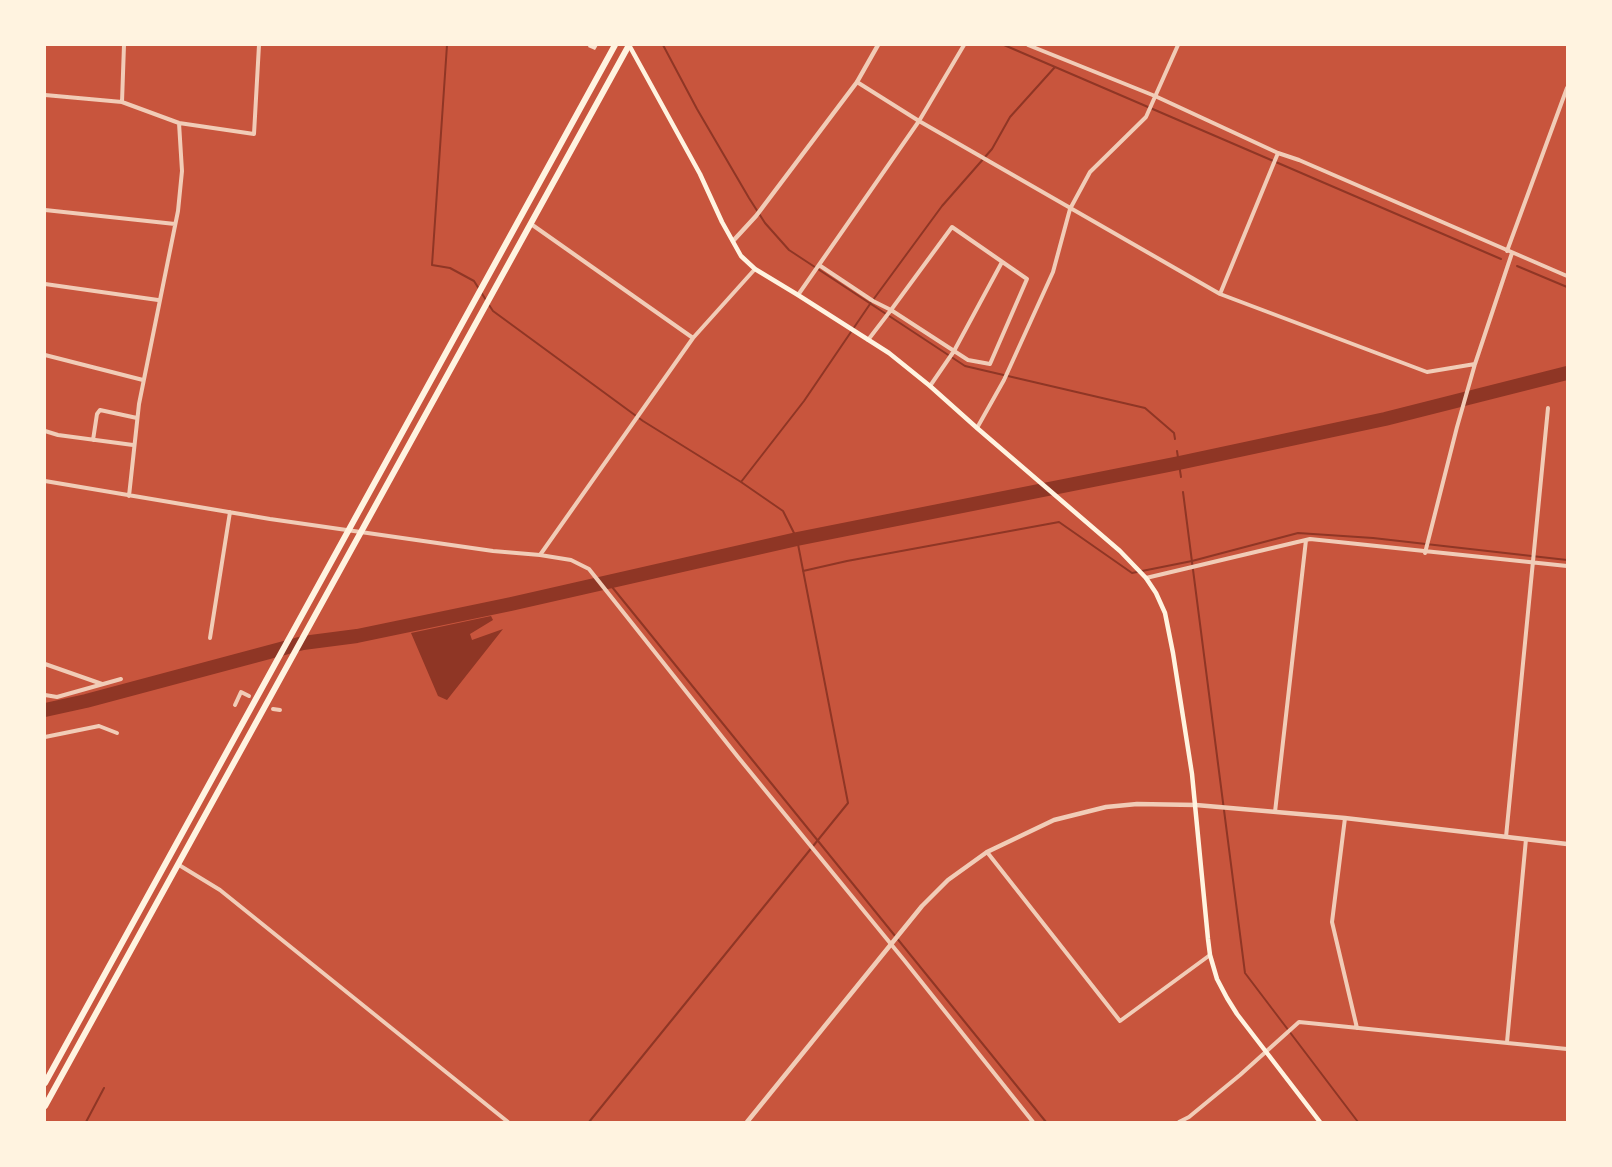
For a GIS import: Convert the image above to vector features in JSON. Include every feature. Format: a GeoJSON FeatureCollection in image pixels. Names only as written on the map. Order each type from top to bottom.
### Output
{"type":"FeatureCollection","features":[{"type":"Feature","properties":{"kind":"highway"},"geometry":{"type":"LineString","coordinates":[[45,1083],[615,45]]}},
{"type":"Feature","properties":{"kind":"highway"},"geometry":{"type":"LineString","coordinates":[[45,1106],[629,45]]}},
{"type":"Feature","properties":{"kind":"main road"},"geometry":{"type":"LineString","coordinates":[[629,45],[700,174],[741,256],[755,269],[889,353],[930,386],[1120,551],[1146,578],[1156,593],[1165,613],[1173,653],[1196,805],[1210,955],[1217,979],[1227,998],[1320,1122]]}},
{"type":"Feature","properties":{"kind":"street"},"geometry":{"type":"LineString","coordinates":[[122,102],[124,45]]}},
{"type":"Feature","properties":{"kind":"street"},"geometry":{"type":"LineString","coordinates":[[45,95],[122,102],[180,123],[254,134],[259,45]]}},
{"type":"Feature","properties":{"kind":"street"},"geometry":{"type":"LineString","coordinates":[[733,241],[756,216],[857,82],[878,45]]}},
{"type":"Feature","properties":{"kind":"street"},"geometry":{"type":"LineString","coordinates":[[798,295],[919,121],[964,45]]}},
{"type":"Feature","properties":{"kind":"street"},"geometry":{"type":"LineString","coordinates":[[1028,45],[1155,96],[1277,155],[1299,160],[1567,276]]}},
{"type":"Feature","properties":{"kind":"street"},"geometry":{"type":"LineString","coordinates":[[977,428],[1004,380],[1053,272],[1070,209],[1090,172],[1146,117],[1178,45]]}},
{"type":"Feature","properties":{"kind":"street"},"geometry":{"type":"LineString","coordinates":[[857,82],[919,121],[1220,294],[1427,372],[1475,364]]}},
{"type":"Feature","properties":{"kind":"street"},"geometry":{"type":"LineString","coordinates":[[1507,251],[1567,88]]}},
{"type":"Feature","properties":{"kind":"street"},"geometry":{"type":"LineString","coordinates":[[129,496],[133,445],[143,380],[181,185],[180,123]]}},
{"type":"Feature","properties":{"kind":"street"},"geometry":{"type":"LineString","coordinates":[[1220,294],[1277,155]]}},
{"type":"Feature","properties":{"kind":"street"},"geometry":{"type":"LineString","coordinates":[[45,210],[175,224]]}},
{"type":"Feature","properties":{"kind":"street"},"geometry":{"type":"LineString","coordinates":[[531,224],[693,338]]}},
{"type":"Feature","properties":{"kind":"street"},"geometry":{"type":"LineString","coordinates":[[819,265],[873,301],[891,310],[968,360],[990,364],[1027,279],[952,227],[891,310],[867,340]]}},
{"type":"Feature","properties":{"kind":"street"},"geometry":{"type":"LineString","coordinates":[[1426,550],[1475,364],[1512,253]]}},
{"type":"Feature","properties":{"kind":"street"},"geometry":{"type":"LineString","coordinates":[[930,386],[954,351],[1002,262]]}},
{"type":"Feature","properties":{"kind":"street"},"geometry":{"type":"LineString","coordinates":[[540,555],[693,338],[755,269]]}},
{"type":"Feature","properties":{"kind":"street"},"geometry":{"type":"LineString","coordinates":[[45,284],[159,300]]}},
{"type":"Feature","properties":{"kind":"street"},"geometry":{"type":"LineString","coordinates":[[45,355],[143,380]]}},
{"type":"Feature","properties":{"kind":"street"},"geometry":{"type":"LineString","coordinates":[[1506,837],[1548,408]]}},
{"type":"Feature","properties":{"kind":"street"},"geometry":{"type":"LineString","coordinates":[[92,440],[97,414],[100,410],[137,418]]}},
{"type":"Feature","properties":{"kind":"street"},"geometry":{"type":"LineString","coordinates":[[45,431],[58,435],[133,445]]}},
{"type":"Feature","properties":{"kind":"street"},"geometry":{"type":"LineString","coordinates":[[45,481],[230,512],[572,560],[590,569],[738,757],[1033,1122]]}},
{"type":"Feature","properties":{"kind":"street"},"geometry":{"type":"LineString","coordinates":[[210,638],[230,512]]}},
{"type":"Feature","properties":{"kind":"street"},"geometry":{"type":"LineString","coordinates":[[1146,578],[1306,540],[1426,550],[1567,566]]}},
{"type":"Feature","properties":{"kind":"street"},"geometry":{"type":"LineString","coordinates":[[1275,812],[1306,540]]}},
{"type":"Feature","properties":{"kind":"street"},"geometry":{"type":"LineString","coordinates":[[45,664],[103,684]]}},
{"type":"Feature","properties":{"kind":"street"},"geometry":{"type":"LineString","coordinates":[[45,695],[57,697],[121,679]]}},
{"type":"Feature","properties":{"kind":"street"},"geometry":{"type":"LineString","coordinates":[[235,705],[241,692],[249,696]]}},
{"type":"Feature","properties":{"kind":"street"},"geometry":{"type":"LineString","coordinates":[[273,709],[280,710]]}},
{"type":"Feature","properties":{"kind":"street"},"geometry":{"type":"LineString","coordinates":[[45,737],[99,726],[117,734]]}},
{"type":"Feature","properties":{"kind":"street"},"geometry":{"type":"LineString","coordinates":[[747,1122],[922,906],[948,880],[987,852],[1054,820],[1106,807],[1137,804],[1196,805],[1345,818],[1567,844]]}},
{"type":"Feature","properties":{"kind":"street"},"geometry":{"type":"LineString","coordinates":[[1345,818],[1332,922],[1357,1028]]}},
{"type":"Feature","properties":{"kind":"street"},"geometry":{"type":"LineString","coordinates":[[1507,1042],[1526,839]]}},
{"type":"Feature","properties":{"kind":"street"},"geometry":{"type":"LineString","coordinates":[[987,852],[1120,1021],[1210,955]]}},
{"type":"Feature","properties":{"kind":"street"},"geometry":{"type":"LineString","coordinates":[[179,865],[220,890],[508,1122]]}},
{"type":"Feature","properties":{"kind":"street"},"geometry":{"type":"LineString","coordinates":[[1179,1122],[1189,1117],[1240,1075],[1299,1022],[1567,1049]]}},
{"type":"Feature","properties":{"kind":"shaded area"},"geometry":{"type":"Polygon","coordinates":[[[491,616],[493,620],[470,634],[472,640],[503,629],[447,700],[438,696],[411,633],[491,616]]]}},
{"type":"Feature","properties":{"kind":"building"},"geometry":{"type":"Polygon","coordinates":[[[598,45],[595,50],[588,47],[598,45]]]}},
{"type":"Feature","properties":{"kind":"waterway"},"geometry":{"type":"LineString","coordinates":[[447,45],[432,265],[450,268],[474,281],[486,300]]}},
{"type":"Feature","properties":{"kind":"waterway"},"geometry":{"type":"LineString","coordinates":[[663,45],[749,198],[765,223],[789,250],[965,366],[1145,408],[1174,433],[1175,439]]}},
{"type":"Feature","properties":{"kind":"waterway"},"geometry":{"type":"LineString","coordinates":[[1004,45],[1501,259]]}},
{"type":"Feature","properties":{"kind":"waterway"},"geometry":{"type":"LineString","coordinates":[[741,482],[804,401],[870,304],[942,206],[992,149],[1010,117],[1055,67]]}},
{"type":"Feature","properties":{"kind":"waterway"},"geometry":{"type":"LineString","coordinates":[[1517,266],[1567,287]]}},
{"type":"Feature","properties":{"kind":"waterway"},"geometry":{"type":"LineString","coordinates":[[489,305],[493,311],[643,421],[783,511],[797,539],[848,803],[589,1122]]}},
{"type":"Feature","properties":{"kind":"waterway"},"geometry":{"type":"LineString","coordinates":[[45,710],[303,643],[357,636],[511,604],[797,539],[1179,463],[1385,419],[1567,373]]}},
{"type":"Feature","properties":{"kind":"waterway"},"geometry":{"type":"LineString","coordinates":[[1177,451],[1181,477]]}},
{"type":"Feature","properties":{"kind":"waterway"},"geometry":{"type":"LineString","coordinates":[[1183,492],[1245,973],[1358,1122]]}},
{"type":"Feature","properties":{"kind":"waterway"},"geometry":{"type":"LineString","coordinates":[[803,571],[1059,522],[1132,573],[1192,561],[1298,533],[1373,538],[1567,560]]}},
{"type":"Feature","properties":{"kind":"waterway"},"geometry":{"type":"LineString","coordinates":[[608,582],[1046,1122]]}},
{"type":"Feature","properties":{"kind":"waterway"},"geometry":{"type":"LineString","coordinates":[[86,1122],[104,1088]]}}]}
